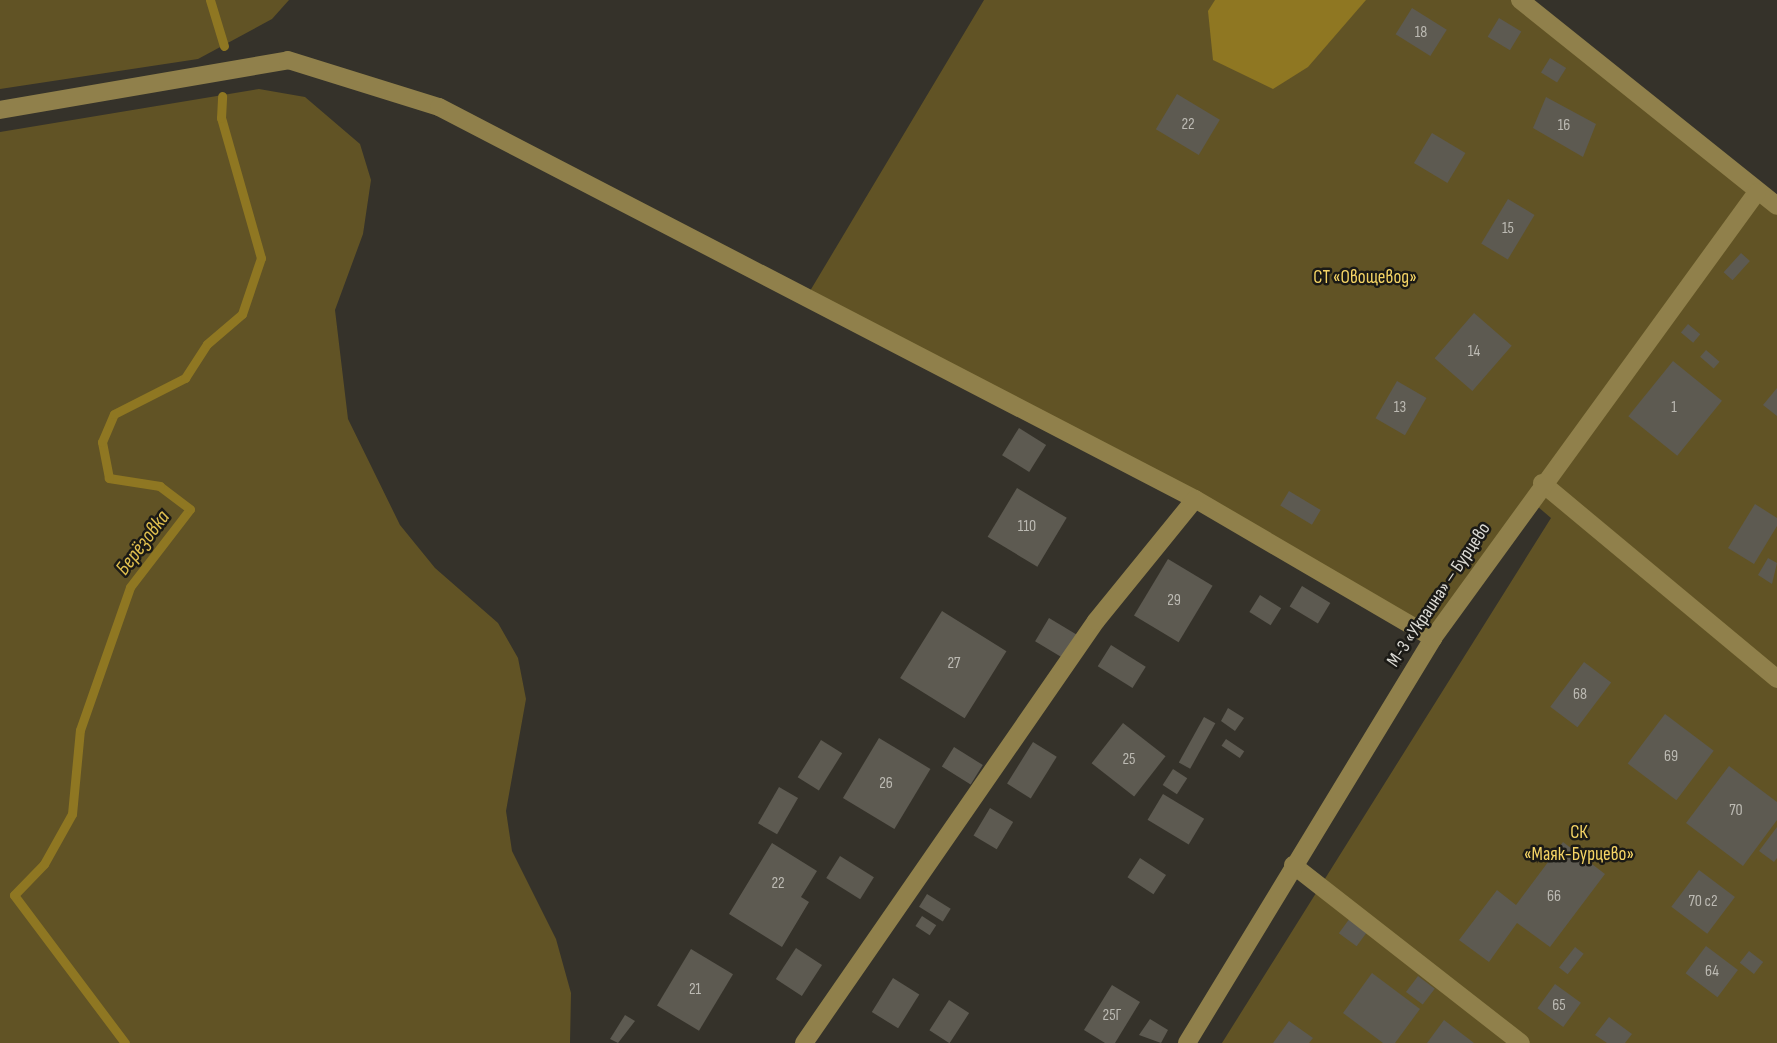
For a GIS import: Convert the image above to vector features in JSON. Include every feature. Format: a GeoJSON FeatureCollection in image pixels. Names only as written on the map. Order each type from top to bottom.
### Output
{"type":"FeatureCollection","features":[{"type":"Feature","properties":{"kind":"street"},"geometry":{"type":"LineString","coordinates":[[1520,0],[1777,206]]}},
{"type":"Feature","properties":{"kind":"street"},"geometry":{"type":"LineString","coordinates":[[0,110],[288,60],[439,107],[1195,499],[1433,638]]}},
{"type":"Feature","properties":{"kind":"street"},"geometry":{"type":"LineString","coordinates":[[1757,192],[1777,191]]}},
{"type":"Feature","properties":{"kind":"street","name":"М-3 «Украина» – Бурцево"},"geometry":{"type":"LineString","coordinates":[[1187,1043],[1433,638],[1542,482],[1757,192]]}},
{"type":"Feature","properties":{"kind":"street"},"geometry":{"type":"LineString","coordinates":[[1542,482],[1777,679]]}},
{"type":"Feature","properties":{"kind":"street"},"geometry":{"type":"LineString","coordinates":[[804,1043],[1096,621],[1195,499]]}},
{"type":"Feature","properties":{"kind":"street"},"geometry":{"type":"LineString","coordinates":[[1293,865],[1521,1043]]}},
{"type":"Feature","properties":{"kind":"green space"},"geometry":{"type":"Polygon","coordinates":[[[0,0],[289,0],[272,19],[198,59],[0,89],[0,0]]]}},
{"type":"Feature","properties":{"kind":"green space","name":"СТ «Овощевод»"},"geometry":{"type":"Polygon","coordinates":[[[984,0],[1520,0],[1777,206],[1777,1043],[1222,1043],[1551,518],[1530,500],[1433,638],[807,296],[984,0]]]}},
{"type":"Feature","properties":{"kind":"green space"},"geometry":{"type":"Polygon","coordinates":[[[259,89],[305,97],[360,144],[371,180],[363,234],[335,310],[348,419],[400,525],[435,568],[498,623],[518,658],[526,699],[506,811],[512,851],[556,939],[571,993],[570,1043],[0,1043],[0,132],[259,89]]]}},
{"type":"Feature","properties":{"kind":"shaded area"},"geometry":{"type":"Polygon","coordinates":[[[1215,0],[1366,0],[1308,67],[1273,89],[1213,60],[1208,11],[1215,0]]]}},
{"type":"Feature","properties":{"kind":"building"},"geometry":{"type":"Polygon","coordinates":[[[1412,8],[1447,30],[1430,56],[1396,34],[1412,8]]]}},
{"type":"Feature","properties":{"kind":"building"},"geometry":{"type":"Polygon","coordinates":[[[1499,18],[1521,31],[1510,50],[1488,37],[1499,18]]]}},
{"type":"Feature","properties":{"kind":"building"},"geometry":{"type":"Polygon","coordinates":[[[1550,58],[1566,68],[1557,82],[1541,72],[1550,58]]]}},
{"type":"Feature","properties":{"kind":"building"},"geometry":{"type":"Polygon","coordinates":[[[1177,94],[1220,120],[1199,155],[1156,129],[1177,94]]]}},
{"type":"Feature","properties":{"kind":"building"},"geometry":{"type":"Polygon","coordinates":[[[1546,97],[1596,124],[1583,157],[1533,128],[1546,97]]]}},
{"type":"Feature","properties":{"kind":"building"},"geometry":{"type":"Polygon","coordinates":[[[1432,133],[1465,153],[1447,183],[1414,163],[1432,133]]]}},
{"type":"Feature","properties":{"kind":"building"},"geometry":{"type":"Polygon","coordinates":[[[1508,199],[1535,215],[1508,260],[1481,244],[1508,199]]]}},
{"type":"Feature","properties":{"kind":"building"},"geometry":{"type":"Polygon","coordinates":[[[1741,253],[1750,261],[1733,280],[1724,272],[1741,253]]]}},
{"type":"Feature","properties":{"kind":"building"},"geometry":{"type":"Polygon","coordinates":[[[1474,313],[1512,346],[1472,391],[1435,358],[1474,313]]]}},
{"type":"Feature","properties":{"kind":"building"},"geometry":{"type":"Polygon","coordinates":[[[1688,324],[1700,334],[1693,343],[1681,332],[1688,324]]]}},
{"type":"Feature","properties":{"kind":"building"},"geometry":{"type":"Polygon","coordinates":[[[1706,350],[1720,362],[1714,369],[1700,357],[1706,350]]]}},
{"type":"Feature","properties":{"kind":"building"},"geometry":{"type":"Polygon","coordinates":[[[1673,361],[1722,401],[1677,456],[1628,416],[1673,361]]]}},
{"type":"Feature","properties":{"kind":"building"},"geometry":{"type":"Polygon","coordinates":[[[1397,381],[1426,398],[1405,435],[1376,418],[1397,381]]]}},
{"type":"Feature","properties":{"kind":"building"},"geometry":{"type":"Polygon","coordinates":[[[1777,388],[1777,416],[1763,405],[1777,388]]]}},
{"type":"Feature","properties":{"kind":"building"},"geometry":{"type":"Polygon","coordinates":[[[1019,428],[1046,445],[1029,472],[1002,455],[1019,428]]]}},
{"type":"Feature","properties":{"kind":"building"},"geometry":{"type":"Polygon","coordinates":[[[1017,488],[1067,518],[1037,567],[988,537],[1017,488]]]}},
{"type":"Feature","properties":{"kind":"building"},"geometry":{"type":"Polygon","coordinates":[[[1289,491],[1321,510],[1312,525],[1280,506],[1289,491]]]}},
{"type":"Feature","properties":{"kind":"building"},"geometry":{"type":"Polygon","coordinates":[[[1755,504],[1777,518],[1777,526],[1754,564],[1728,548],[1755,504]]]}},
{"type":"Feature","properties":{"kind":"building"},"geometry":{"type":"Polygon","coordinates":[[[1768,558],[1777,563],[1772,584],[1758,575],[1768,558]]]}},
{"type":"Feature","properties":{"kind":"building"},"geometry":{"type":"Polygon","coordinates":[[[1168,559],[1213,586],[1179,642],[1134,616],[1168,559]]]}},
{"type":"Feature","properties":{"kind":"building"},"geometry":{"type":"Polygon","coordinates":[[[1302,586],[1330,603],[1318,624],[1290,607],[1302,586]]]}},
{"type":"Feature","properties":{"kind":"building"},"geometry":{"type":"Polygon","coordinates":[[[1260,595],[1281,608],[1271,625],[1249,612],[1260,595]]]}},
{"type":"Feature","properties":{"kind":"building"},"geometry":{"type":"Polygon","coordinates":[[[942,611],[1006,651],[965,718],[900,678],[942,611]]]}},
{"type":"Feature","properties":{"kind":"building"},"geometry":{"type":"Polygon","coordinates":[[[1049,618],[1077,635],[1063,658],[1035,641],[1049,618]]]}},
{"type":"Feature","properties":{"kind":"building"},"geometry":{"type":"Polygon","coordinates":[[[1111,645],[1146,667],[1133,688],[1098,666],[1111,645]]]}},
{"type":"Feature","properties":{"kind":"building"},"geometry":{"type":"Polygon","coordinates":[[[1584,662],[1611,682],[1577,727],[1550,707],[1584,662]]]}},
{"type":"Feature","properties":{"kind":"building"},"geometry":{"type":"Polygon","coordinates":[[[1228,708],[1244,718],[1235,731],[1221,721],[1228,708]]]}},
{"type":"Feature","properties":{"kind":"building"},"geometry":{"type":"Polygon","coordinates":[[[1665,714],[1714,751],[1676,800],[1628,764],[1665,714]]]}},
{"type":"Feature","properties":{"kind":"building"},"geometry":{"type":"Polygon","coordinates":[[[1204,717],[1215,723],[1190,769],[1179,762],[1204,717]]]}},
{"type":"Feature","properties":{"kind":"building"},"geometry":{"type":"Polygon","coordinates":[[[1123,723],[1166,756],[1134,796],[1092,763],[1123,723]]]}},
{"type":"Feature","properties":{"kind":"building"},"geometry":{"type":"Polygon","coordinates":[[[879,738],[930,769],[894,829],[843,798],[879,738]]]}},
{"type":"Feature","properties":{"kind":"building"},"geometry":{"type":"Polygon","coordinates":[[[1226,739],[1244,751],[1240,758],[1222,746],[1226,739]]]}},
{"type":"Feature","properties":{"kind":"building"},"geometry":{"type":"Polygon","coordinates":[[[821,740],[842,753],[819,791],[798,777],[821,740]]]}},
{"type":"Feature","properties":{"kind":"building"},"geometry":{"type":"Polygon","coordinates":[[[1033,742],[1057,757],[1031,798],[1007,784],[1033,742]]]}},
{"type":"Feature","properties":{"kind":"building"},"geometry":{"type":"Polygon","coordinates":[[[954,747],[983,765],[971,785],[942,767],[954,747]]]}},
{"type":"Feature","properties":{"kind":"building"},"geometry":{"type":"Polygon","coordinates":[[[1729,766],[1777,802],[1777,820],[1743,866],[1686,823],[1729,766]]]}},
{"type":"Feature","properties":{"kind":"building"},"geometry":{"type":"Polygon","coordinates":[[[1173,769],[1187,778],[1177,794],[1163,785],[1173,769]]]}},
{"type":"Feature","properties":{"kind":"building"},"geometry":{"type":"Polygon","coordinates":[[[779,787],[798,798],[777,834],[758,823],[779,787]]]}},
{"type":"Feature","properties":{"kind":"building"},"geometry":{"type":"Polygon","coordinates":[[[1163,794],[1204,819],[1189,844],[1148,820],[1163,794]]]}},
{"type":"Feature","properties":{"kind":"building"},"geometry":{"type":"Polygon","coordinates":[[[990,808],[1013,822],[997,849],[974,835],[990,808]]]}},
{"type":"Feature","properties":{"kind":"building"},"geometry":{"type":"Polygon","coordinates":[[[1777,827],[1777,858],[1774,862],[1759,851],[1777,827]]]}},
{"type":"Feature","properties":{"kind":"building"},"geometry":{"type":"Polygon","coordinates":[[[1563,842],[1605,874],[1550,947],[1517,923],[1489,962],[1459,940],[1497,890],[1516,905],[1563,842]]]}},
{"type":"Feature","properties":{"kind":"building"},"geometry":{"type":"Polygon","coordinates":[[[772,843],[817,871],[801,897],[809,902],[782,947],[729,914],[772,843]]]}},
{"type":"Feature","properties":{"kind":"building"},"geometry":{"type":"Polygon","coordinates":[[[840,856],[874,877],[860,899],[826,878],[840,856]]]}},
{"type":"Feature","properties":{"kind":"building"},"geometry":{"type":"Polygon","coordinates":[[[1140,858],[1166,875],[1153,894],[1127,877],[1140,858]]]}},
{"type":"Feature","properties":{"kind":"building"},"geometry":{"type":"Polygon","coordinates":[[[1699,870],[1735,897],[1707,934],[1671,907],[1699,870]]]}},
{"type":"Feature","properties":{"kind":"building"},"geometry":{"type":"Polygon","coordinates":[[[927,894],[951,909],[943,922],[919,907],[927,894]]]}},
{"type":"Feature","properties":{"kind":"building"},"geometry":{"type":"Polygon","coordinates":[[[922,916],[936,925],[930,935],[915,926],[922,916]]]}},
{"type":"Feature","properties":{"kind":"building"},"geometry":{"type":"Polygon","coordinates":[[[1350,918],[1368,931],[1357,946],[1339,933],[1350,918]]]}},
{"type":"Feature","properties":{"kind":"building"},"geometry":{"type":"Polygon","coordinates":[[[1706,946],[1738,970],[1717,997],[1686,973],[1706,946]]]}},
{"type":"Feature","properties":{"kind":"building"},"geometry":{"type":"Polygon","coordinates":[[[1575,947],[1584,954],[1568,974],[1559,967],[1575,947]]]}},
{"type":"Feature","properties":{"kind":"building"},"geometry":{"type":"Polygon","coordinates":[[[796,948],[822,965],[802,996],[776,979],[796,948]]]}},
{"type":"Feature","properties":{"kind":"building"},"geometry":{"type":"Polygon","coordinates":[[[691,949],[733,974],[699,1031],[657,1006],[691,949]]]}},
{"type":"Feature","properties":{"kind":"building"},"geometry":{"type":"Polygon","coordinates":[[[1749,951],[1763,962],[1754,974],[1740,963],[1749,951]]]}},
{"type":"Feature","properties":{"kind":"building"},"geometry":{"type":"Polygon","coordinates":[[[1372,973],[1420,1009],[1395,1043],[1383,1043],[1343,1013],[1372,973]]]}},
{"type":"Feature","properties":{"kind":"building"},"geometry":{"type":"Polygon","coordinates":[[[1418,976],[1435,989],[1423,1005],[1406,992],[1418,976]]]}},
{"type":"Feature","properties":{"kind":"building"},"geometry":{"type":"Polygon","coordinates":[[[893,978],[919,994],[898,1028],[872,1012],[893,978]]]}},
{"type":"Feature","properties":{"kind":"building"},"geometry":{"type":"Polygon","coordinates":[[[1555,984],[1581,1003],[1563,1027],[1537,1008],[1555,984]]]}},
{"type":"Feature","properties":{"kind":"building"},"geometry":{"type":"Polygon","coordinates":[[[1112,985],[1140,1002],[1115,1043],[1105,1043],[1084,1030],[1112,985]]]}},
{"type":"Feature","properties":{"kind":"building"},"geometry":{"type":"Polygon","coordinates":[[[949,1000],[969,1013],[950,1043],[929,1030],[949,1000]]]}},
{"type":"Feature","properties":{"kind":"building"},"geometry":{"type":"Polygon","coordinates":[[[625,1015],[635,1021],[618,1043],[610,1039],[625,1015]]]}},
{"type":"Feature","properties":{"kind":"building"},"geometry":{"type":"Polygon","coordinates":[[[1609,1017],[1632,1034],[1625,1043],[1607,1043],[1595,1035],[1609,1017]]]}},
{"type":"Feature","properties":{"kind":"building"},"geometry":{"type":"Polygon","coordinates":[[[1150,1019],[1168,1030],[1161,1043],[1139,1035],[1150,1019]]]}},
{"type":"Feature","properties":{"kind":"building"},"geometry":{"type":"Polygon","coordinates":[[[1444,1020],[1474,1043],[1427,1043],[1444,1020]]]}},
{"type":"Feature","properties":{"kind":"building"},"geometry":{"type":"Polygon","coordinates":[[[1289,1021],[1313,1038],[1309,1043],[1273,1043],[1289,1021]]]}},
{"type":"Feature","properties":{"kind":"waterway","name":"Берёзовка"},"geometry":{"type":"LineString","coordinates":[[210,0],[224,46]]}},
{"type":"Feature","properties":{"kind":"waterway","name":"Берёзовка"},"geometry":{"type":"LineString","coordinates":[[125,1043],[14,895],[44,864],[72,814],[80,730],[130,587],[190,509],[160,486],[109,478],[102,442],[114,414],[185,378],[207,344],[242,314],[261,258],[221,118],[222,96]]}},
{"type":"Feature","properties":{"kind":"park label","name":"СК «Маяк-Бурцево»"},"geometry":{"type":"Point","coordinates":[1579,844]}}]}
